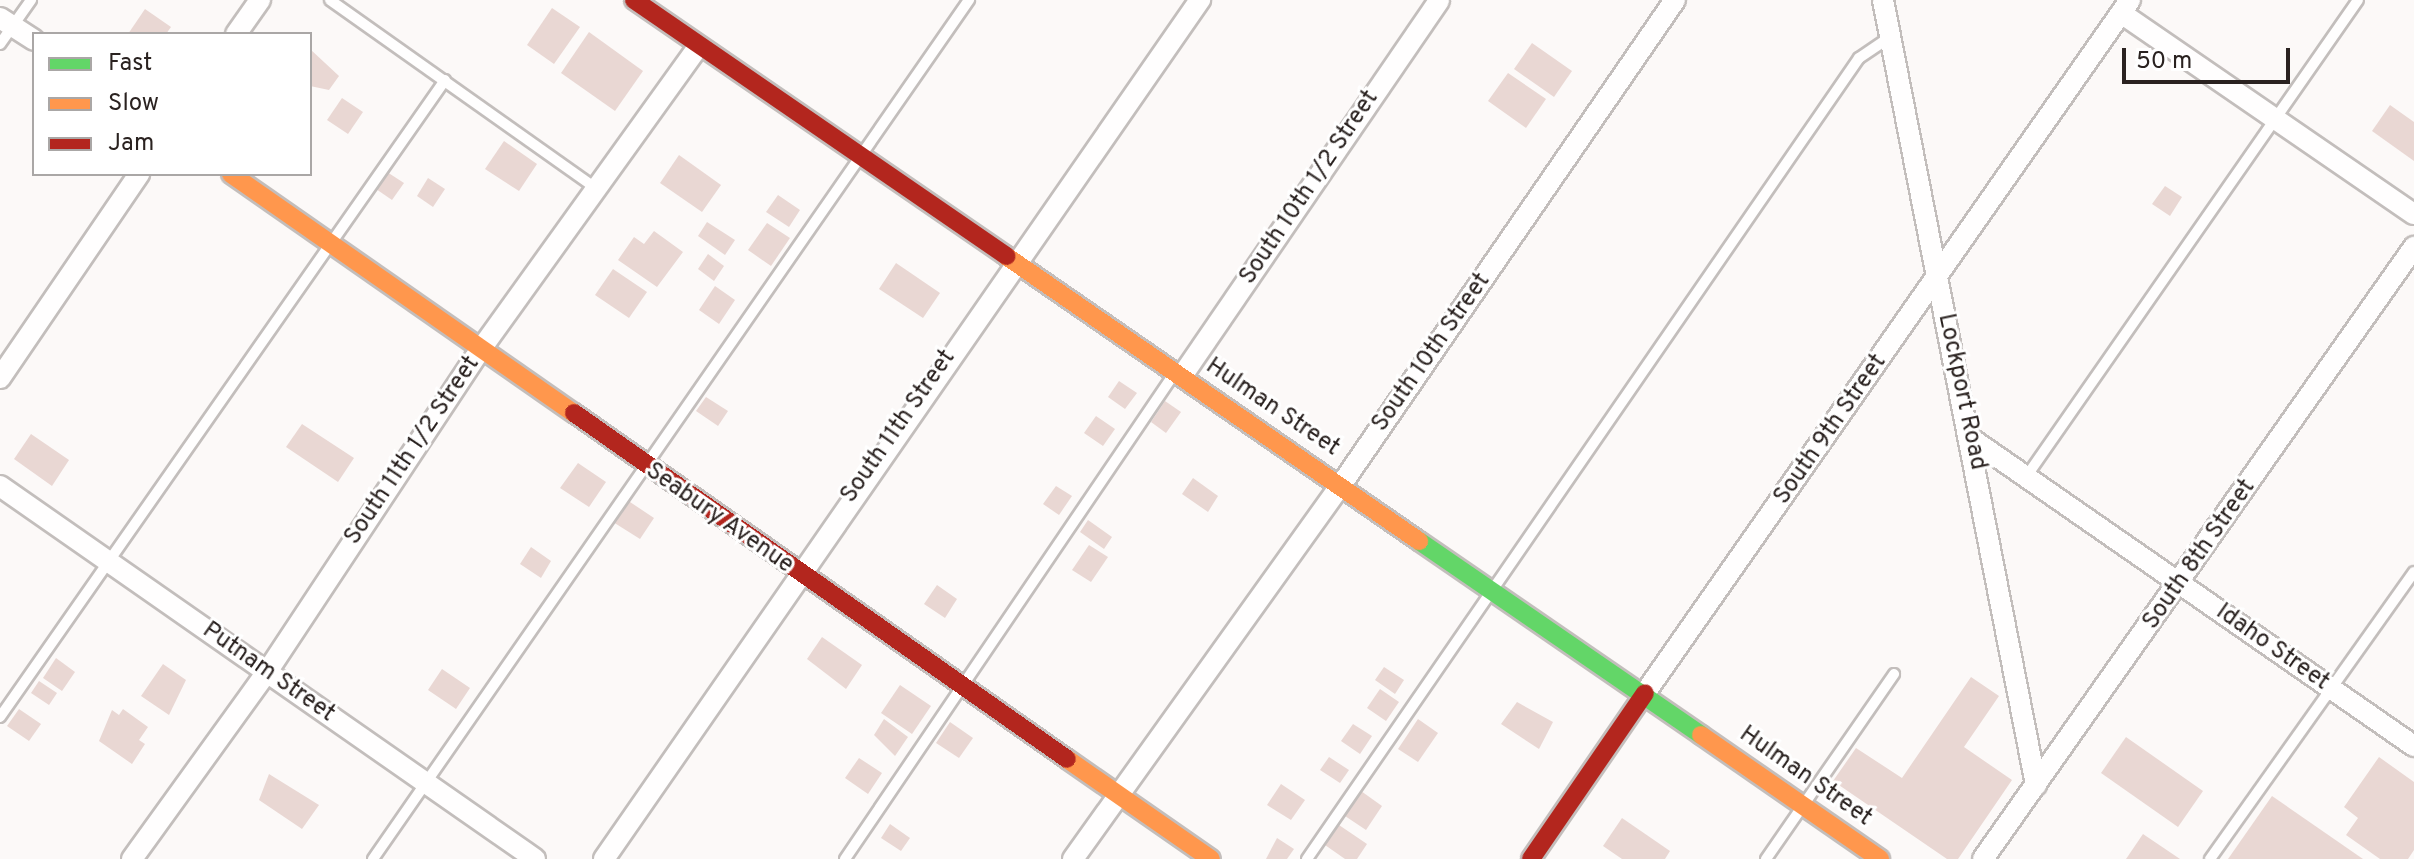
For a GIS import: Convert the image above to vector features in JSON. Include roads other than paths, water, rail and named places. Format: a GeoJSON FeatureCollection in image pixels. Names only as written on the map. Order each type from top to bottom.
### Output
{"type":"FeatureCollection","features":[{"type":"Feature","properties":{"kind":"street"},"geometry":{"type":"LineString","coordinates":[[237,32],[260,0]]}},
{"type":"Feature","properties":{"kind":"street","name":"Hulman Street"},"geometry":{"type":"LineString","coordinates":[[634,0],[698,47],[1645,693],[1880,859]]}},
{"type":"Feature","properties":{"kind":"street","name":"South 11th Street"},"geometry":{"type":"LineString","coordinates":[[604,859],[1014,261],[1200,0]]}},
{"type":"Feature","properties":{"kind":"street","name":"South 10th 1/2 Street"},"geometry":{"type":"LineString","coordinates":[[1179,374],[1439,0]]}},
{"type":"Feature","properties":{"kind":"street","name":"South 10th Street"},"geometry":{"type":"LineString","coordinates":[[1073,859],[1341,485],[1675,0]]}},
{"type":"Feature","properties":{"kind":"street","name":"Lockport Road"},"geometry":{"type":"LineString","coordinates":[[1883,0],[1937,282],[1973,440],[2036,785]]}},
{"type":"Feature","properties":{"kind":"street"},"geometry":{"type":"LineString","coordinates":[[2126,6],[2278,120],[2414,214]]}},
{"type":"Feature","properties":{"kind":"street","name":"South 9th Street"},"geometry":{"type":"LineString","coordinates":[[1531,859],[1937,282],[2126,6]]}},
{"type":"Feature","properties":{"kind":"street"},"geometry":{"type":"LineString","coordinates":[[6,22],[32,39]]}},
{"type":"Feature","properties":{"kind":"street","name":"South 11th 1/2 Street"},"geometry":{"type":"LineString","coordinates":[[132,859],[267,672],[481,349],[698,47]]}},
{"type":"Feature","properties":{"kind":"street"},"geometry":{"type":"LineString","coordinates":[[0,378],[138,176]]}},
{"type":"Feature","properties":{"kind":"street","name":"Seabury Avenue"},"geometry":{"type":"LineString","coordinates":[[234,176],[798,574],[1211,859]]}},
{"type":"Feature","properties":{"kind":"street","name":"South 8th Street"},"geometry":{"type":"LineString","coordinates":[[1983,859],[2180,585],[2414,247]]}},
{"type":"Feature","properties":{"kind":"street","name":"Idaho Street"},"geometry":{"type":"LineString","coordinates":[[1973,440],[2414,746]]}},
{"type":"Feature","properties":{"kind":"street","name":"Putnam Street"},"geometry":{"type":"LineString","coordinates":[[0,486],[535,859]]}},
{"type":"Feature","properties":{"kind":"lane"},"geometry":{"type":"LineString","coordinates":[[0,44],[6,22],[31,0]]}},
{"type":"Feature","properties":{"kind":"lane"},"geometry":{"type":"LineString","coordinates":[[330,0],[596,188]]}},
{"type":"Feature","properties":{"kind":"lane"},"geometry":{"type":"LineString","coordinates":[[373,859],[969,0]]}},
{"type":"Feature","properties":{"kind":"lane"},"geometry":{"type":"LineString","coordinates":[[2026,477],[2278,120],[2358,0]]}},
{"type":"Feature","properties":{"kind":"lane"},"geometry":{"type":"LineString","coordinates":[[1307,859],[1859,58],[1890,37]]}},
{"type":"Feature","properties":{"kind":"lane"},"geometry":{"type":"LineString","coordinates":[[0,717],[445,80]]}},
{"type":"Feature","properties":{"kind":"lane"},"geometry":{"type":"LineString","coordinates":[[845,859],[1179,374]]}},
{"type":"Feature","properties":{"kind":"lane"},"geometry":{"type":"LineString","coordinates":[[2210,859],[2414,572]]}},
{"type":"Feature","properties":{"kind":"lane"},"geometry":{"type":"LineString","coordinates":[[1766,859],[1894,674]]}}]}
